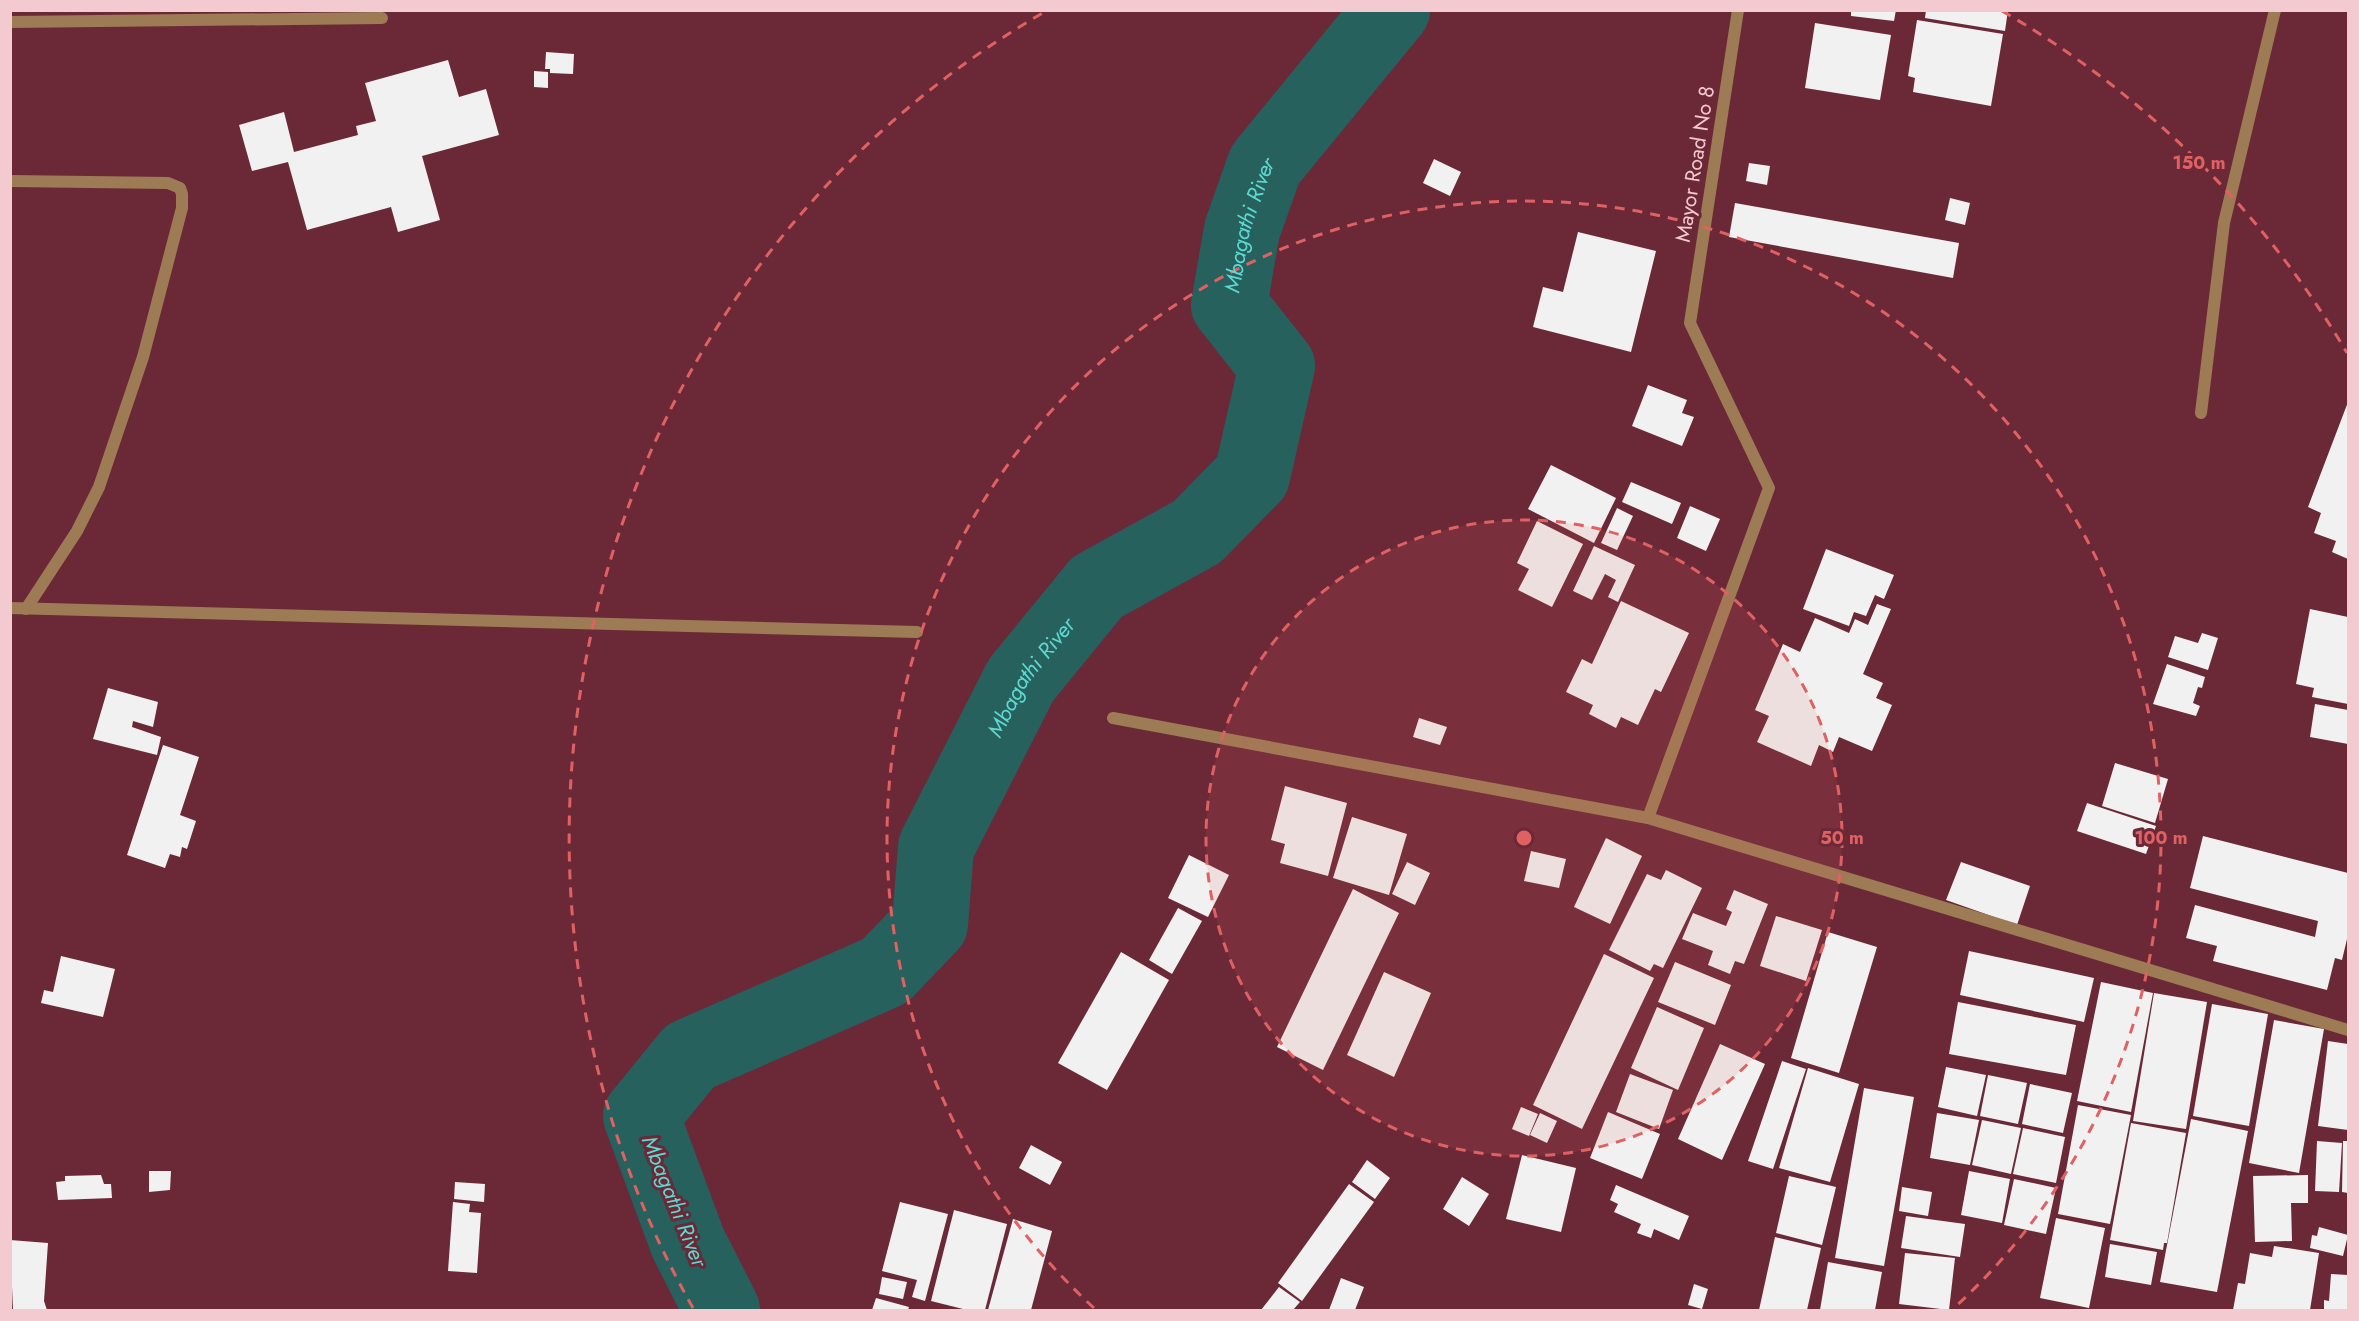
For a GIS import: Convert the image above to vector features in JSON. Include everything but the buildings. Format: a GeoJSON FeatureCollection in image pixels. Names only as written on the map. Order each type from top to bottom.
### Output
{"type":"FeatureCollection","features":[{"type":"Feature","properties":{"kind":"street","name":"Mayor Road No 8"},"geometry":{"type":"LineString","coordinates":[[1648,818],[1769,488],[1690,323],[1738,10]]}},
{"type":"Feature","properties":{"kind":"street"},"geometry":{"type":"LineString","coordinates":[[2201,413],[2224,223],[2275,10]]}},
{"type":"Feature","properties":{"kind":"street"},"geometry":{"type":"LineString","coordinates":[[10,22],[382,18]]}},
{"type":"Feature","properties":{"kind":"street"},"geometry":{"type":"LineString","coordinates":[[10,181],[168,183],[180,188],[182,194],[182,208],[143,357],[99,487],[77,531],[26,609]]}},
{"type":"Feature","properties":{"kind":"street"},"geometry":{"type":"LineString","coordinates":[[10,608],[917,632]]}},
{"type":"Feature","properties":{"kind":"street"},"geometry":{"type":"LineString","coordinates":[[1113,718],[1648,818],[2349,1030]]}},
{"type":"Feature","properties":{"kind":"waterway","name":"Mbagathi River"},"geometry":{"type":"LineString","coordinates":[[722,1310],[688,1243],[641,1116],[690,1056],[885,971],[930,924],[936,847],[1021,680],[1097,587],[1197,532],[1252,476],[1277,366],[1229,305],[1242,230],[1265,165],[1392,10]]}}]}
